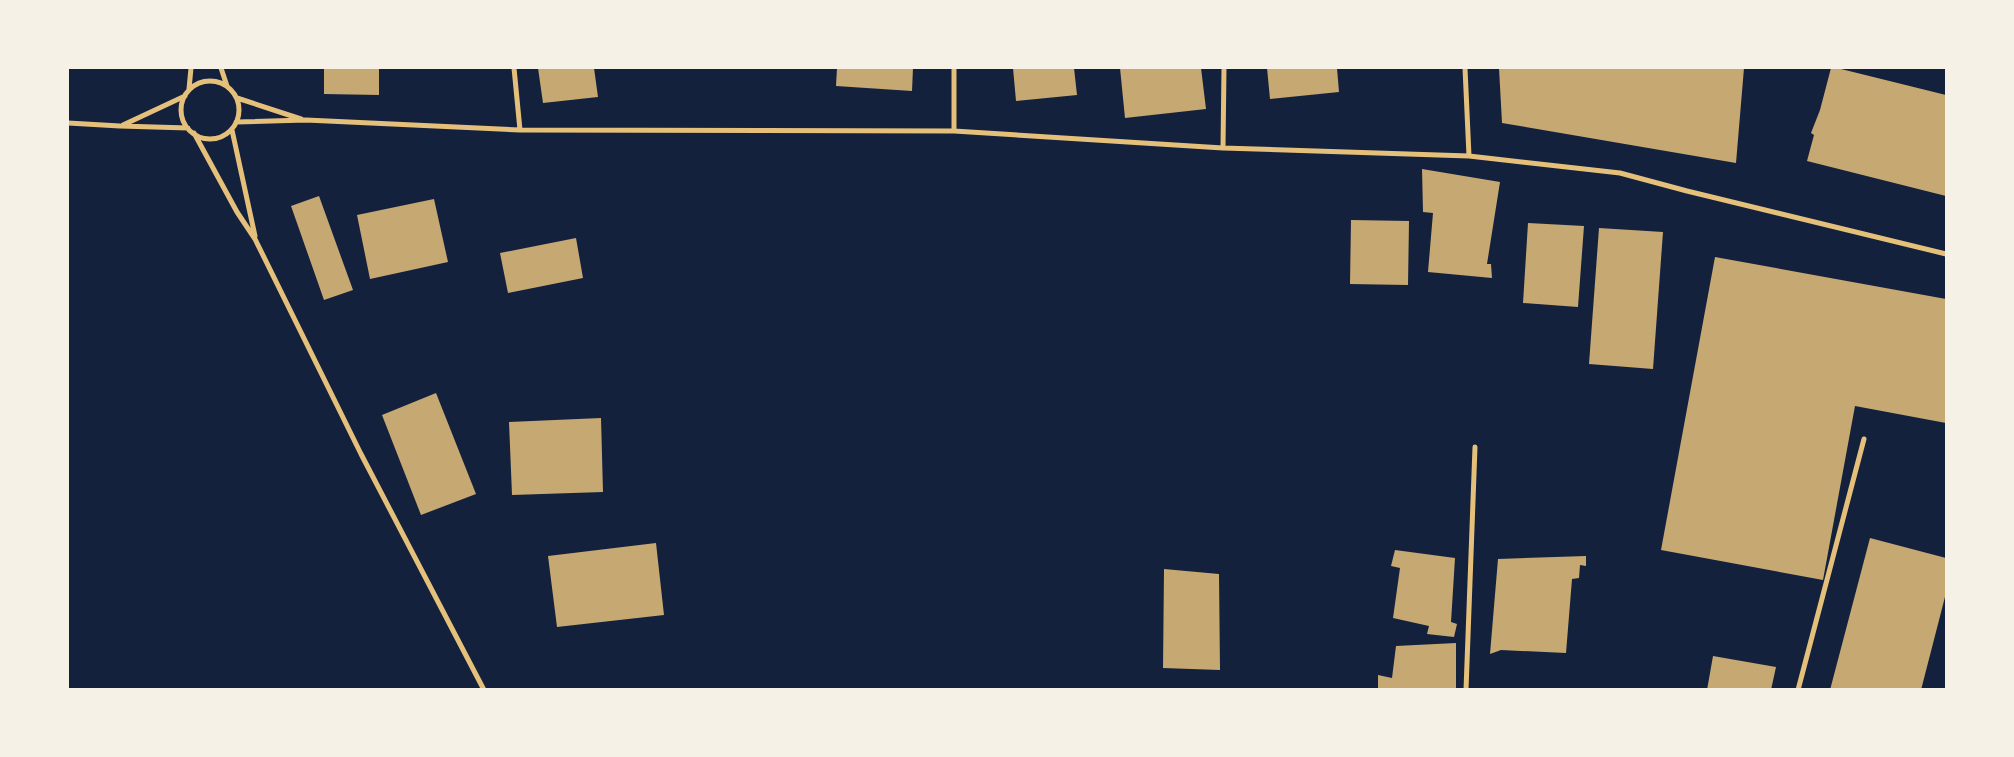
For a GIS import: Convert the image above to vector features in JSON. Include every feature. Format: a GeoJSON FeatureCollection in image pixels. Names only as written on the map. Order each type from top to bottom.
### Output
{"type":"FeatureCollection","features":[{"type":"Feature","properties":{"kind":"street"},"geometry":{"type":"LineString","coordinates":[[189,90],[192,68]]}},
{"type":"Feature","properties":{"kind":"street"},"geometry":{"type":"LineString","coordinates":[[221,68],[227,86],[237,98],[306,120]]}},
{"type":"Feature","properties":{"kind":"street"},"geometry":{"type":"LineString","coordinates":[[514,68],[520,130]]}},
{"type":"Feature","properties":{"kind":"street"},"geometry":{"type":"LineString","coordinates":[[954,68],[954,131]]}},
{"type":"Feature","properties":{"kind":"street"},"geometry":{"type":"LineString","coordinates":[[1223,148],[1224,68]]}},
{"type":"Feature","properties":{"kind":"street"},"geometry":{"type":"LineString","coordinates":[[1465,68],[1469,156]]}},
{"type":"Feature","properties":{"kind":"street"},"geometry":{"type":"LineString","coordinates":[[227,86],[212,80],[203,81],[189,90],[185,96],[181,113],[188,128],[201,137],[218,138],[232,130],[239,115],[237,98]]}},
{"type":"Feature","properties":{"kind":"street"},"geometry":{"type":"LineString","coordinates":[[120,126],[185,96]]}},
{"type":"Feature","properties":{"kind":"street"},"geometry":{"type":"LineString","coordinates":[[236,122],[306,120],[520,130],[954,131],[1223,148],[1469,156],[1620,173],[1946,254]]}},
{"type":"Feature","properties":{"kind":"street"},"geometry":{"type":"LineString","coordinates":[[68,123],[188,128]]}},
{"type":"Feature","properties":{"kind":"street"},"geometry":{"type":"LineString","coordinates":[[232,130],[255,239]]}},
{"type":"Feature","properties":{"kind":"street"},"geometry":{"type":"LineString","coordinates":[[194,133],[237,212],[255,239],[361,454],[484,690]]}},
{"type":"Feature","properties":{"kind":"street"},"geometry":{"type":"LineString","coordinates":[[1798,690],[1864,439]]}},
{"type":"Feature","properties":{"kind":"street"},"geometry":{"type":"LineString","coordinates":[[1466,690],[1475,447]]}},
{"type":"Feature","properties":{"kind":"building"},"geometry":{"type":"Polygon","coordinates":[[[324,68],[379,68],[379,95],[324,94],[324,68]]]}},
{"type":"Feature","properties":{"kind":"building"},"geometry":{"type":"Polygon","coordinates":[[[538,68],[594,68],[598,97],[543,103],[538,68]]]}},
{"type":"Feature","properties":{"kind":"building"},"geometry":{"type":"Polygon","coordinates":[[[837,68],[913,68],[912,91],[836,86],[837,68]]]}},
{"type":"Feature","properties":{"kind":"building"},"geometry":{"type":"Polygon","coordinates":[[[1013,68],[1074,68],[1077,95],[1016,101],[1013,68]]]}},
{"type":"Feature","properties":{"kind":"building"},"geometry":{"type":"Polygon","coordinates":[[[1120,68],[1201,68],[1206,109],[1125,118],[1120,68]]]}},
{"type":"Feature","properties":{"kind":"building"},"geometry":{"type":"Polygon","coordinates":[[[1267,68],[1337,68],[1339,92],[1270,99],[1267,68]]]}},
{"type":"Feature","properties":{"kind":"building"},"geometry":{"type":"Polygon","coordinates":[[[1499,68],[1744,68],[1736,163],[1502,123],[1499,68]]]}},
{"type":"Feature","properties":{"kind":"building"},"geometry":{"type":"Polygon","coordinates":[[[1831,68],[1946,95],[1946,196],[1807,161],[1814,135],[1811,133],[1820,110],[1831,68]]]}},
{"type":"Feature","properties":{"kind":"building"},"geometry":{"type":"Polygon","coordinates":[[[1422,169],[1500,182],[1487,264],[1491,264],[1492,278],[1428,272],[1433,213],[1423,212],[1422,169]]]}},
{"type":"Feature","properties":{"kind":"building"},"geometry":{"type":"Polygon","coordinates":[[[319,196],[353,290],[324,300],[291,206],[319,196]]]}},
{"type":"Feature","properties":{"kind":"building"},"geometry":{"type":"Polygon","coordinates":[[[434,199],[448,262],[370,279],[357,215],[434,199]]]}},
{"type":"Feature","properties":{"kind":"building"},"geometry":{"type":"Polygon","coordinates":[[[1351,220],[1409,221],[1408,285],[1350,284],[1351,220]]]}},
{"type":"Feature","properties":{"kind":"building"},"geometry":{"type":"Polygon","coordinates":[[[1528,223],[1584,226],[1578,307],[1523,303],[1528,223]]]}},
{"type":"Feature","properties":{"kind":"building"},"geometry":{"type":"Polygon","coordinates":[[[1599,228],[1663,232],[1653,369],[1589,364],[1599,228]]]}},
{"type":"Feature","properties":{"kind":"building"},"geometry":{"type":"Polygon","coordinates":[[[576,238],[583,278],[508,293],[500,253],[576,238]]]}},
{"type":"Feature","properties":{"kind":"building"},"geometry":{"type":"Polygon","coordinates":[[[1715,257],[1946,299],[1946,423],[1855,406],[1823,580],[1661,550],[1715,257]]]}},
{"type":"Feature","properties":{"kind":"building"},"geometry":{"type":"Polygon","coordinates":[[[436,393],[476,494],[421,515],[382,415],[436,393]]]}},
{"type":"Feature","properties":{"kind":"building"},"geometry":{"type":"Polygon","coordinates":[[[601,418],[603,492],[512,495],[509,422],[601,418]]]}},
{"type":"Feature","properties":{"kind":"building"},"geometry":{"type":"Polygon","coordinates":[[[1870,538],[1946,558],[1946,593],[1921,690],[1830,690],[1870,538]]]}},
{"type":"Feature","properties":{"kind":"building"},"geometry":{"type":"Polygon","coordinates":[[[656,543],[664,615],[557,627],[548,556],[656,543]]]}},
{"type":"Feature","properties":{"kind":"building"},"geometry":{"type":"Polygon","coordinates":[[[1395,550],[1455,558],[1451,622],[1457,624],[1454,637],[1427,634],[1429,626],[1393,618],[1400,568],[1391,566],[1395,550]]]}},
{"type":"Feature","properties":{"kind":"building"},"geometry":{"type":"Polygon","coordinates":[[[1586,556],[1586,566],[1580,565],[1579,578],[1572,579],[1566,653],[1501,650],[1490,654],[1498,559],[1586,556]]]}},
{"type":"Feature","properties":{"kind":"building"},"geometry":{"type":"Polygon","coordinates":[[[1164,569],[1219,574],[1220,670],[1163,668],[1164,569]]]}},
{"type":"Feature","properties":{"kind":"building"},"geometry":{"type":"Polygon","coordinates":[[[1456,643],[1456,690],[1378,690],[1378,675],[1392,678],[1396,646],[1456,643]]]}},
{"type":"Feature","properties":{"kind":"building"},"geometry":{"type":"Polygon","coordinates":[[[1713,656],[1776,667],[1771,690],[1707,690],[1713,656]]]}}]}
